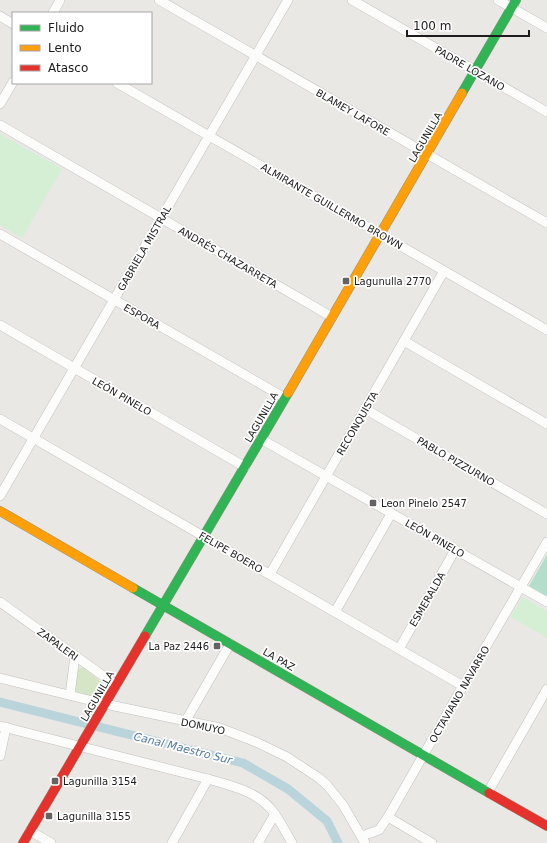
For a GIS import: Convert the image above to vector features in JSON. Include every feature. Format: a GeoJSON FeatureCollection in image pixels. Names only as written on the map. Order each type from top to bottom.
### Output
{"type":"FeatureCollection","features":[{"type":"Feature","properties":{"kind":"main road","name":"LAGUNILLA"},"geometry":{"type":"LineString","coordinates":[[23,843],[245,467],[514,4]]}},
{"type":"Feature","properties":{"kind":"main road","name":"LA PAZ"},"geometry":{"type":"LineString","coordinates":[[0,512],[547,826]]}},
{"type":"Feature","properties":{"kind":"street"},"geometry":{"type":"LineString","coordinates":[[53,12],[60,0]]}},
{"type":"Feature","properties":{"kind":"street","name":"BLAMEY LAFORE"},"geometry":{"type":"LineString","coordinates":[[159,0],[547,223]]}},
{"type":"Feature","properties":{"kind":"street","name":"GABRIELA MISTRAL"},"geometry":{"type":"LineString","coordinates":[[0,496],[288,0]]}},
{"type":"Feature","properties":{"kind":"street","name":"PADRE LOZANO"},"geometry":{"type":"LineString","coordinates":[[352,0],[547,112]]}},
{"type":"Feature","properties":{"kind":"street"},"geometry":{"type":"LineString","coordinates":[[498,0],[514,4],[547,28]]}},
{"type":"Feature","properties":{"kind":"street"},"geometry":{"type":"LineString","coordinates":[[0,16],[12,23]]}},
{"type":"Feature","properties":{"kind":"street"},"geometry":{"type":"LineString","coordinates":[[0,104],[12,84]]}},
{"type":"Feature","properties":{"kind":"street","name":"ALMIRANTE GUILLERMO BROWN"},"geometry":{"type":"LineString","coordinates":[[118,84],[547,330]]}},
{"type":"Feature","properties":{"kind":"street","name":"ANDRÉS CHAZARRETA"},"geometry":{"type":"LineString","coordinates":[[0,125],[332,317]]}},
{"type":"Feature","properties":{"kind":"street","name":"ESPORA"},"geometry":{"type":"LineString","coordinates":[[0,234],[284,398]]}},
{"type":"Feature","properties":{"kind":"street","name":"RECONQUISTA"},"geometry":{"type":"LineString","coordinates":[[270,574],[444,271]]}},
{"type":"Feature","properties":{"kind":"street","name":"LEÓN PINELO"},"geometry":{"type":"LineString","coordinates":[[0,325],[245,467]]}},
{"type":"Feature","properties":{"kind":"street"},"geometry":{"type":"LineString","coordinates":[[404,341],[547,424]]}},
{"type":"Feature","properties":{"kind":"street","name":"PABLO PIZZURNO"},"geometry":{"type":"LineString","coordinates":[[365,409],[547,514]]}},
{"type":"Feature","properties":{"kind":"street","name":"FELIPE BOERO"},"geometry":{"type":"LineString","coordinates":[[0,418],[463,686]]}},
{"type":"Feature","properties":{"kind":"street","name":"LEÓN PINELO"},"geometry":{"type":"LineString","coordinates":[[261,439],[547,602]]}},
{"type":"Feature","properties":{"kind":"street"},"geometry":{"type":"LineString","coordinates":[[335,612],[392,514]]}},
{"type":"Feature","properties":{"kind":"street","name":"OCTAVIANO NAVARRO"},"geometry":{"type":"LineString","coordinates":[[363,840],[379,830],[388,817],[547,542]]}},
{"type":"Feature","properties":{"kind":"street","name":"ESMERALDA"},"geometry":{"type":"LineString","coordinates":[[399,649],[455,550]]}},
{"type":"Feature","properties":{"kind":"street","name":"ZAPALERI"},"geometry":{"type":"LineString","coordinates":[[0,602],[116,685]]}},
{"type":"Feature","properties":{"kind":"street"},"geometry":{"type":"LineString","coordinates":[[185,722],[230,644]]}},
{"type":"Feature","properties":{"kind":"street"},"geometry":{"type":"LineString","coordinates":[[70,695],[75,656]]}},
{"type":"Feature","properties":{"kind":"street","name":"DOMUYO"},"geometry":{"type":"LineString","coordinates":[[0,678],[105,704],[185,722],[220,728],[272,749],[320,778],[343,805],[363,840]]}},
{"type":"Feature","properties":{"kind":"street"},"geometry":{"type":"LineString","coordinates":[[488,792],[547,689]]}},
{"type":"Feature","properties":{"kind":"street"},"geometry":{"type":"LineString","coordinates":[[0,756],[3,726],[208,779],[231,786],[255,796],[264,802],[275,814],[292,843]]}},
{"type":"Feature","properties":{"kind":"street"},"geometry":{"type":"LineString","coordinates":[[172,843],[208,779]]}},
{"type":"Feature","properties":{"kind":"street"},"geometry":{"type":"LineString","coordinates":[[258,843],[275,814]]}},
{"type":"Feature","properties":{"kind":"street"},"geometry":{"type":"LineString","coordinates":[[388,817],[432,843]]}},
{"type":"Feature","properties":{"kind":"street"},"geometry":{"type":"LineString","coordinates":[[30,831],[51,843]]}},
{"type":"Feature","properties":{"kind":"green space"},"geometry":{"type":"Polygon","coordinates":[[[0,134],[62,169],[22,238],[0,225],[0,134]]]}},
{"type":"Feature","properties":{"kind":"green space"},"geometry":{"type":"Polygon","coordinates":[[[547,555],[547,596],[529,586],[547,555]]]}},
{"type":"Feature","properties":{"kind":"green space"},"geometry":{"type":"Polygon","coordinates":[[[522,597],[547,611],[547,638],[511,617],[522,597]]]}},
{"type":"Feature","properties":{"kind":"green space"},"geometry":{"type":"Polygon","coordinates":[[[80,668],[84,668],[107,687],[108,691],[101,699],[76,692],[78,670],[80,668]]]}},
{"type":"Feature","properties":{"kind":"waterway","name":"Canal Maestro Sur"},"geometry":{"type":"LineString","coordinates":[[0,702],[243,763],[288,789],[327,821],[338,843]]}},
{"type":"Feature","properties":{"kind":"traffic: fast"},"geometry":{"type":"LineString","coordinates":[[462,93],[516,0]]}},
{"type":"Feature","properties":{"kind":"traffic: fast"},"geometry":{"type":"LineString","coordinates":[[145,636],[288,393]]}},
{"type":"Feature","properties":{"kind":"traffic: fast"},"geometry":{"type":"LineString","coordinates":[[133,588],[489,793]]}},
{"type":"Feature","properties":{"kind":"traffic: slow"},"geometry":{"type":"LineString","coordinates":[[288,393],[462,93]]}},
{"type":"Feature","properties":{"kind":"traffic: slow"},"geometry":{"type":"LineString","coordinates":[[0,511],[133,588]]}},
{"type":"Feature","properties":{"kind":"traffic: jam"},"geometry":{"type":"LineString","coordinates":[[23,843],[145,636]]}},
{"type":"Feature","properties":{"kind":"traffic: jam"},"geometry":{"type":"LineString","coordinates":[[489,793],[547,826]]}},
{"type":"Feature","properties":{"kind":"place","name":"Lagunulla 2770"},"geometry":{"type":"Point","coordinates":[346,281]}},
{"type":"Feature","properties":{"kind":"place","name":"Leon Pinelo 2547"},"geometry":{"type":"Point","coordinates":[373,503]}},
{"type":"Feature","properties":{"kind":"place","name":"La Paz 2446"},"geometry":{"type":"Point","coordinates":[217,646]}},
{"type":"Feature","properties":{"kind":"place","name":"Lagunilla 3154"},"geometry":{"type":"Point","coordinates":[55,781]}},
{"type":"Feature","properties":{"kind":"place","name":"Lagunilla 3155"},"geometry":{"type":"Point","coordinates":[49,816]}}]}
